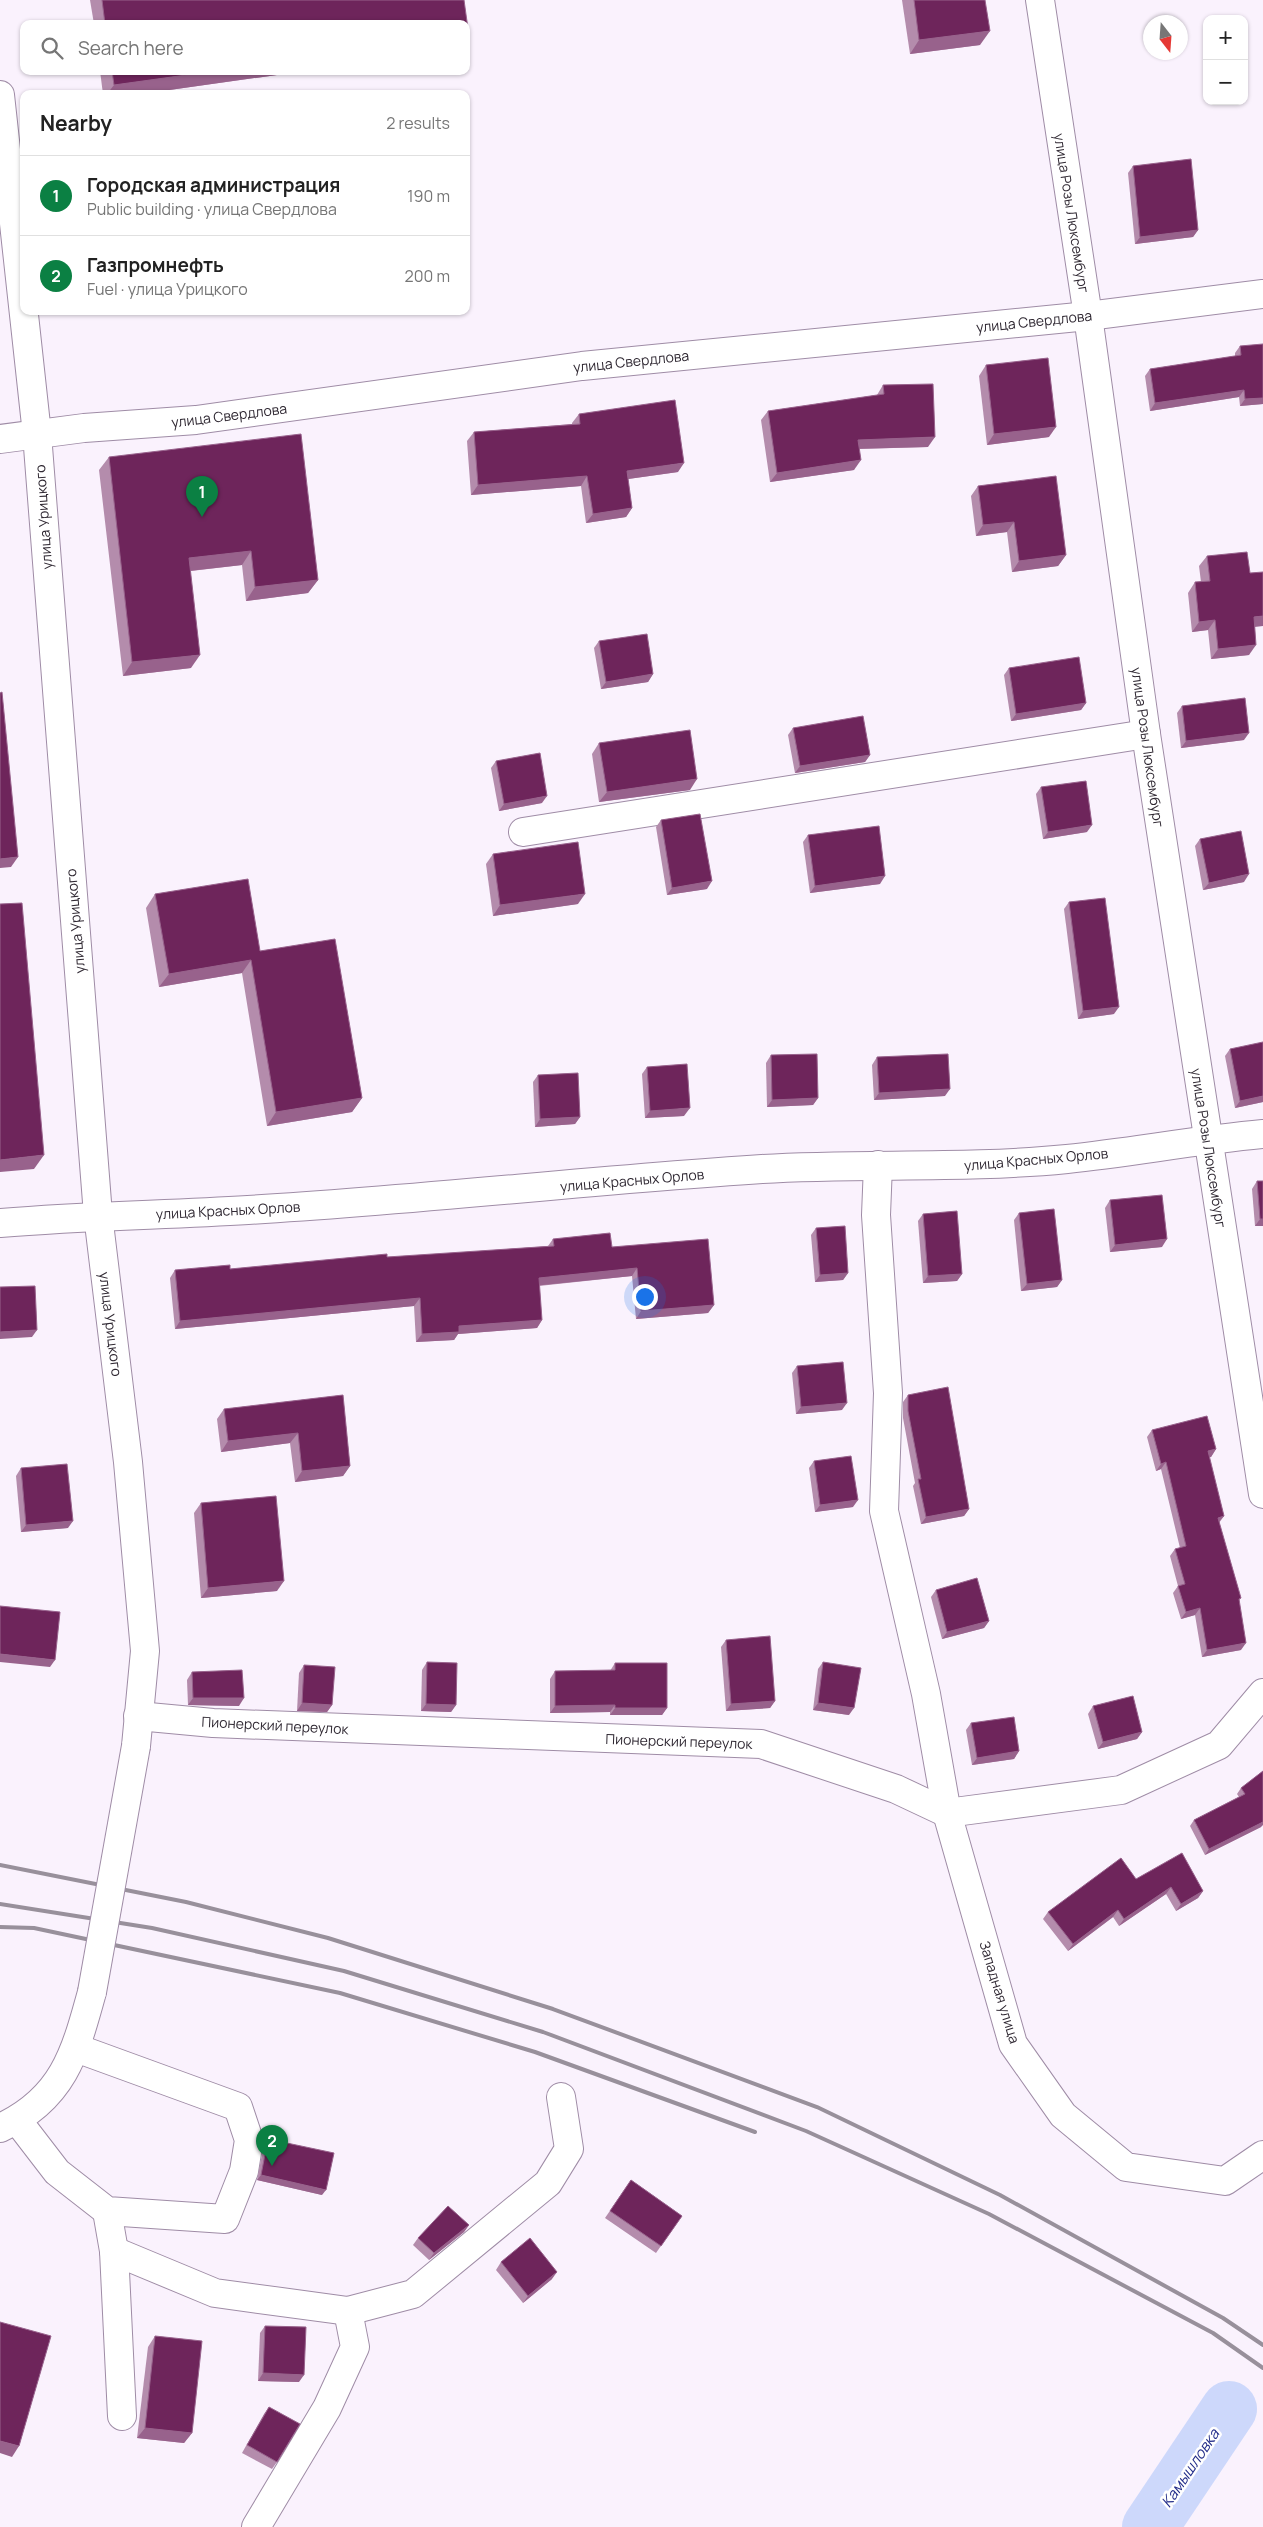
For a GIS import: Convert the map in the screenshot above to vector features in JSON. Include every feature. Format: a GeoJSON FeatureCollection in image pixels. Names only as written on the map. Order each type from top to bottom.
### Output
{"type":"FeatureCollection","features":[{"type":"Feature","properties":{"kind":"street","name":"улица Розы Люксембург"},"geometry":{"type":"LineString","coordinates":[[1040,0],[1088,316],[1146,734],[1263,1494]]}},
{"type":"Feature","properties":{"kind":"street","name":"улица Урицкого"},"geometry":{"type":"LineString","coordinates":[[0,95],[20,278]]}},
{"type":"Feature","properties":{"kind":"street","name":"улица Свердлова"},"geometry":{"type":"LineString","coordinates":[[0,439],[196,420],[582,366],[1088,316],[1263,294]]}},
{"type":"Feature","properties":{"kind":"street","name":"улица Урицкого"},"geometry":{"type":"LineString","coordinates":[[24,315],[37,434],[98,1215],[128,1462],[145,1650],[136,1746],[92,1992],[76,2048]]}},
{"type":"Feature","properties":{"kind":"street"},"geometry":{"type":"LineString","coordinates":[[523,832],[1146,734]]}},
{"type":"Feature","properties":{"kind":"street","name":"улица Красных Орлов"},"geometry":{"type":"LineString","coordinates":[[0,1223],[98,1215],[246,1210],[762,1169],[878,1165],[972,1165],[1066,1159],[1207,1139],[1263,1134]]}},
{"type":"Feature","properties":{"kind":"street","name":"Западная улица"},"geometry":{"type":"LineString","coordinates":[[878,1165],[876,1215],[888,1392],[884,1511],[926,1694],[947,1813],[1013,2044],[1063,2114],[1126,2167],[1225,2181],[1263,2155]]}},
{"type":"Feature","properties":{"kind":"street"},"geometry":{"type":"LineString","coordinates":[[947,1813],[1121,1790],[1219,1746],[1263,1693]]}},
{"type":"Feature","properties":{"kind":"street","name":"Пионерский переулок"},"geometry":{"type":"LineString","coordinates":[[138,1716],[213,1723],[761,1744],[896,1789],[947,1813]]}},
{"type":"Feature","properties":{"kind":"street"},"geometry":{"type":"LineString","coordinates":[[76,2048],[238,2107],[249,2140],[244,2172],[225,2219],[107,2211],[57,2172],[9,2124],[61,2078],[76,2048]]}},
{"type":"Feature","properties":{"kind":"street"},"geometry":{"type":"LineString","coordinates":[[114,2251],[215,2293],[348,2311],[413,2294],[548,2183],[569,2149],[561,2097]]}},
{"type":"Feature","properties":{"kind":"street"},"geometry":{"type":"LineString","coordinates":[[107,2211],[114,2251],[122,2416]]}},
{"type":"Feature","properties":{"kind":"street"},"geometry":{"type":"LineString","coordinates":[[256,2527],[328,2408],[355,2347],[348,2311]]}},
{"type":"Feature","properties":{"kind":"building"},"geometry":{"type":"Polygon","coordinates":[[[102,0],[464,0],[467,20],[104,20],[102,0]]]}},
{"type":"Feature","properties":{"kind":"building"},"geometry":{"type":"Polygon","coordinates":[[[914,0],[985,0],[990,31],[919,40],[914,0]]]}},
{"type":"Feature","properties":{"kind":"building"},"geometry":{"type":"Polygon","coordinates":[[[113,75],[186,75],[114,85],[113,75]]]}},
{"type":"Feature","properties":{"kind":"building"},"geometry":{"type":"Polygon","coordinates":[[[1191,159],[1198,230],[1140,237],[1133,166],[1191,159]]]}},
{"type":"Feature","properties":{"kind":"building"},"geometry":{"type":"Polygon","coordinates":[[[1263,344],[1263,398],[1245,399],[1244,390],[1155,403],[1150,369],[1241,355],[1240,346],[1263,344]]]}},
{"type":"Feature","properties":{"kind":"building"},"geometry":{"type":"Polygon","coordinates":[[[1048,358],[1056,427],[994,434],[986,365],[1048,358]]]}},
{"type":"Feature","properties":{"kind":"building"},"geometry":{"type":"Polygon","coordinates":[[[933,384],[935,437],[858,440],[861,460],[777,473],[768,411],[884,394],[883,385],[933,384]]]}},
{"type":"Feature","properties":{"kind":"building"},"geometry":{"type":"Polygon","coordinates":[[[675,400],[684,463],[627,471],[632,508],[593,514],[587,476],[478,485],[474,432],[580,424],[579,414],[675,400]]]}},
{"type":"Feature","properties":{"kind":"building"},"geometry":{"type":"Polygon","coordinates":[[[301,434],[318,580],[255,587],[251,551],[189,558],[200,655],[132,662],[109,457],[301,434]]]}},
{"type":"Feature","properties":{"kind":"building"},"geometry":{"type":"Polygon","coordinates":[[[1056,476],[1066,555],[1019,561],[1014,522],[983,525],[978,486],[1056,476]]]}},
{"type":"Feature","properties":{"kind":"building"},"geometry":{"type":"Polygon","coordinates":[[[1247,552],[1250,573],[1263,572],[1263,616],[1254,617],[1256,645],[1218,649],[1215,620],[1199,622],[1195,582],[1210,581],[1207,556],[1247,552]]]}},
{"type":"Feature","properties":{"kind":"building"},"geometry":{"type":"Polygon","coordinates":[[[647,634],[653,674],[606,682],[599,641],[647,634]]]}},
{"type":"Feature","properties":{"kind":"building"},"geometry":{"type":"Polygon","coordinates":[[[1079,657],[1086,703],[1016,714],[1009,668],[1079,657]]]}},
{"type":"Feature","properties":{"kind":"building"},"geometry":{"type":"Polygon","coordinates":[[[2,692],[18,857],[0,859],[0,693],[2,692]]]}},
{"type":"Feature","properties":{"kind":"building"},"geometry":{"type":"Polygon","coordinates":[[[1245,698],[1249,733],[1186,741],[1182,706],[1245,698]]]}},
{"type":"Feature","properties":{"kind":"building"},"geometry":{"type":"Polygon","coordinates":[[[863,716],[870,755],[800,766],[793,728],[863,716]]]}},
{"type":"Feature","properties":{"kind":"building"},"geometry":{"type":"Polygon","coordinates":[[[690,730],[697,779],[607,792],[599,743],[690,730]]]}},
{"type":"Feature","properties":{"kind":"building"},"geometry":{"type":"Polygon","coordinates":[[[540,753],[547,796],[504,804],[496,761],[540,753]]]}},
{"type":"Feature","properties":{"kind":"building"},"geometry":{"type":"Polygon","coordinates":[[[1086,781],[1092,825],[1048,832],[1041,787],[1086,781]]]}},
{"type":"Feature","properties":{"kind":"building"},"geometry":{"type":"Polygon","coordinates":[[[700,814],[712,881],[672,888],[661,820],[700,814]]]}},
{"type":"Feature","properties":{"kind":"building"},"geometry":{"type":"Polygon","coordinates":[[[879,826],[885,876],[815,886],[808,835],[879,826]]]}},
{"type":"Feature","properties":{"kind":"building"},"geometry":{"type":"Polygon","coordinates":[[[1241,831],[1249,874],[1209,883],[1200,839],[1241,831]]]}},
{"type":"Feature","properties":{"kind":"building"},"geometry":{"type":"Polygon","coordinates":[[[578,842],[585,894],[500,905],[493,854],[578,842]]]}},
{"type":"Feature","properties":{"kind":"building"},"geometry":{"type":"Polygon","coordinates":[[[248,879],[260,951],[335,939],[362,1098],[276,1112],[251,960],[169,974],[155,894],[248,879]]]}},
{"type":"Feature","properties":{"kind":"building"},"geometry":{"type":"Polygon","coordinates":[[[1105,898],[1119,1007],[1083,1011],[1069,902],[1105,898]]]}},
{"type":"Feature","properties":{"kind":"building"},"geometry":{"type":"Polygon","coordinates":[[[22,903],[44,1155],[0,1160],[0,904],[22,903]]]}},
{"type":"Feature","properties":{"kind":"building"},"geometry":{"type":"Polygon","coordinates":[[[1263,1042],[1263,1096],[1240,1101],[1230,1049],[1263,1042]]]}},
{"type":"Feature","properties":{"kind":"building"},"geometry":{"type":"Polygon","coordinates":[[[817,1054],[818,1098],[772,1100],[771,1055],[817,1054]]]}},
{"type":"Feature","properties":{"kind":"building"},"geometry":{"type":"Polygon","coordinates":[[[948,1054],[950,1089],[879,1093],[877,1057],[948,1054]]]}},
{"type":"Feature","properties":{"kind":"building"},"geometry":{"type":"Polygon","coordinates":[[[687,1064],[690,1108],[650,1111],[647,1067],[687,1064]]]}},
{"type":"Feature","properties":{"kind":"building"},"geometry":{"type":"Polygon","coordinates":[[[578,1073],[580,1117],[540,1119],[538,1075],[578,1073]]]}},
{"type":"Feature","properties":{"kind":"building"},"geometry":{"type":"Polygon","coordinates":[[[1257,1181],[1263,1181],[1263,1219],[1260,1219],[1257,1181]]]}},
{"type":"Feature","properties":{"kind":"building"},"geometry":{"type":"Polygon","coordinates":[[[1162,1195],[1167,1239],[1115,1245],[1110,1200],[1162,1195]]]}},
{"type":"Feature","properties":{"kind":"building"},"geometry":{"type":"Polygon","coordinates":[[[1054,1209],[1062,1280],[1027,1284],[1019,1213],[1054,1209]]]}},
{"type":"Feature","properties":{"kind":"building"},"geometry":{"type":"Polygon","coordinates":[[[957,1211],[962,1274],[928,1276],[923,1214],[957,1211]]]}},
{"type":"Feature","properties":{"kind":"building"},"geometry":{"type":"Polygon","coordinates":[[[845,1226],[848,1273],[820,1275],[816,1228],[845,1226]]]}},
{"type":"Feature","properties":{"kind":"building"},"geometry":{"type":"Polygon","coordinates":[[[610,1233],[612,1247],[708,1239],[714,1305],[641,1311],[637,1268],[539,1278],[542,1320],[459,1326],[459,1332],[422,1334],[420,1298],[180,1321],[175,1270],[230,1265],[230,1269],[387,1254],[387,1257],[554,1246],[553,1239],[610,1233]]]}},
{"type":"Feature","properties":{"kind":"building"},"geometry":{"type":"Polygon","coordinates":[[[35,1286],[37,1330],[0,1332],[0,1287],[35,1286]]]}},
{"type":"Feature","properties":{"kind":"building"},"geometry":{"type":"Polygon","coordinates":[[[843,1362],[847,1403],[801,1407],[797,1366],[843,1362]]]}},
{"type":"Feature","properties":{"kind":"building"},"geometry":{"type":"Polygon","coordinates":[[[948,1387],[969,1509],[926,1517],[918,1479],[921,1479],[908,1411],[908,1395],[948,1387]]]}},
{"type":"Feature","properties":{"kind":"building"},"geometry":{"type":"Polygon","coordinates":[[[343,1395],[350,1466],[302,1471],[298,1433],[228,1441],[224,1409],[343,1395]]]}},
{"type":"Feature","properties":{"kind":"building"},"geometry":{"type":"Polygon","coordinates":[[[1207,1416],[1216,1449],[1208,1451],[1224,1516],[1218,1518],[1241,1598],[1239,1599],[1246,1643],[1207,1650],[1200,1608],[1186,1612],[1178,1586],[1185,1584],[1175,1549],[1186,1546],[1166,1462],[1161,1464],[1152,1430],[1207,1416]]]}},
{"type":"Feature","properties":{"kind":"building"},"geometry":{"type":"Polygon","coordinates":[[[851,1456],[858,1500],[820,1505],[814,1461],[851,1456]]]}},
{"type":"Feature","properties":{"kind":"building"},"geometry":{"type":"Polygon","coordinates":[[[67,1464],[73,1521],[26,1525],[21,1468],[67,1464]]]}},
{"type":"Feature","properties":{"kind":"building"},"geometry":{"type":"Polygon","coordinates":[[[276,1496],[284,1581],[208,1588],[201,1503],[276,1496]]]}},
{"type":"Feature","properties":{"kind":"building"},"geometry":{"type":"Polygon","coordinates":[[[977,1578],[989,1621],[947,1632],[936,1590],[977,1578]]]}},
{"type":"Feature","properties":{"kind":"building"},"geometry":{"type":"Polygon","coordinates":[[[0,1606],[60,1612],[55,1660],[0,1654],[0,1606]]]}},
{"type":"Feature","properties":{"kind":"building"},"geometry":{"type":"Polygon","coordinates":[[[770,1636],[775,1701],[731,1704],[726,1640],[770,1636]]]}},
{"type":"Feature","properties":{"kind":"building"},"geometry":{"type":"Polygon","coordinates":[[[427,1662],[457,1663],[456,1705],[426,1704],[427,1662]]]}},
{"type":"Feature","properties":{"kind":"building"},"geometry":{"type":"Polygon","coordinates":[[[823,1662],[861,1668],[854,1708],[818,1703],[823,1662]]]}},
{"type":"Feature","properties":{"kind":"building"},"geometry":{"type":"Polygon","coordinates":[[[615,1663],[667,1663],[667,1708],[615,1708],[615,1705],[555,1706],[555,1671],[615,1670],[615,1663]]]}},
{"type":"Feature","properties":{"kind":"building"},"geometry":{"type":"Polygon","coordinates":[[[304,1665],[335,1667],[332,1705],[302,1703],[304,1665]]]}},
{"type":"Feature","properties":{"kind":"building"},"geometry":{"type":"Polygon","coordinates":[[[242,1670],[244,1698],[193,1698],[192,1672],[242,1670]]]}},
{"type":"Feature","properties":{"kind":"building"},"geometry":{"type":"Polygon","coordinates":[[[1133,1696],[1142,1732],[1103,1742],[1093,1706],[1133,1696]]]}},
{"type":"Feature","properties":{"kind":"building"},"geometry":{"type":"Polygon","coordinates":[[[1014,1717],[1019,1751],[977,1758],[971,1723],[1014,1717]]]}},
{"type":"Feature","properties":{"kind":"building"},"geometry":{"type":"Polygon","coordinates":[[[1263,1771],[1263,1822],[1209,1849],[1194,1820],[1245,1794],[1241,1788],[1263,1771]]]}},
{"type":"Feature","properties":{"kind":"building"},"geometry":{"type":"Polygon","coordinates":[[[1182,1853],[1203,1891],[1181,1904],[1171,1887],[1124,1919],[1118,1910],[1073,1944],[1048,1912],[1121,1858],[1136,1879],[1182,1853]]]}},
{"type":"Feature","properties":{"kind":"building"},"geometry":{"type":"Polygon","coordinates":[[[268,2139],[334,2153],[326,2190],[261,2175],[268,2139]]]}},
{"type":"Feature","properties":{"kind":"building"},"geometry":{"type":"Polygon","coordinates":[[[631,2180],[682,2216],[661,2246],[610,2211],[631,2180]]]}},
{"type":"Feature","properties":{"kind":"building"},"geometry":{"type":"Polygon","coordinates":[[[448,2206],[469,2225],[434,2253],[418,2238],[448,2206]]]}},
{"type":"Feature","properties":{"kind":"building"},"geometry":{"type":"Polygon","coordinates":[[[530,2238],[557,2272],[528,2296],[501,2262],[530,2238]]]}},
{"type":"Feature","properties":{"kind":"building"},"geometry":{"type":"Polygon","coordinates":[[[0,2322],[51,2336],[19,2446],[0,2441],[0,2322]]]}},
{"type":"Feature","properties":{"kind":"building"},"geometry":{"type":"Polygon","coordinates":[[[265,2326],[306,2327],[304,2375],[263,2373],[265,2326]]]}},
{"type":"Feature","properties":{"kind":"building"},"geometry":{"type":"Polygon","coordinates":[[[155,2336],[202,2341],[192,2433],[145,2428],[155,2336]]]}},
{"type":"Feature","properties":{"kind":"building"},"geometry":{"type":"Polygon","coordinates":[[[269,2407],[300,2424],[277,2462],[247,2445],[269,2407]]]}},
{"type":"Feature","properties":{"kind":"waterway","name":"Камышловка"},"geometry":{"type":"LineString","coordinates":[[1150,2527],[1229,2409]]}},
{"type":"Feature","properties":{"kind":"railway"},"geometry":{"type":"LineString","coordinates":[[0,1865],[186,1902],[328,1938],[553,2009],[817,2107],[1000,2195],[1223,2318],[1263,2345]]}},
{"type":"Feature","properties":{"kind":"railway"},"geometry":{"type":"LineString","coordinates":[[0,1904],[152,1928],[344,1971],[543,2032],[806,2131],[989,2214],[1213,2333],[1263,2368]]}},
{"type":"Feature","properties":{"kind":"railway"},"geometry":{"type":"LineString","coordinates":[[0,1927],[34,1928],[340,1993],[535,2052],[755,2132]]}},
{"type":"Feature","properties":{"kind":"place","name":"Городская администрация"},"geometry":{"type":"Point","coordinates":[202,517]}},
{"type":"Feature","properties":{"kind":"place","name":"Газпромнефть"},"geometry":{"type":"Point","coordinates":[272,2166]}}]}
